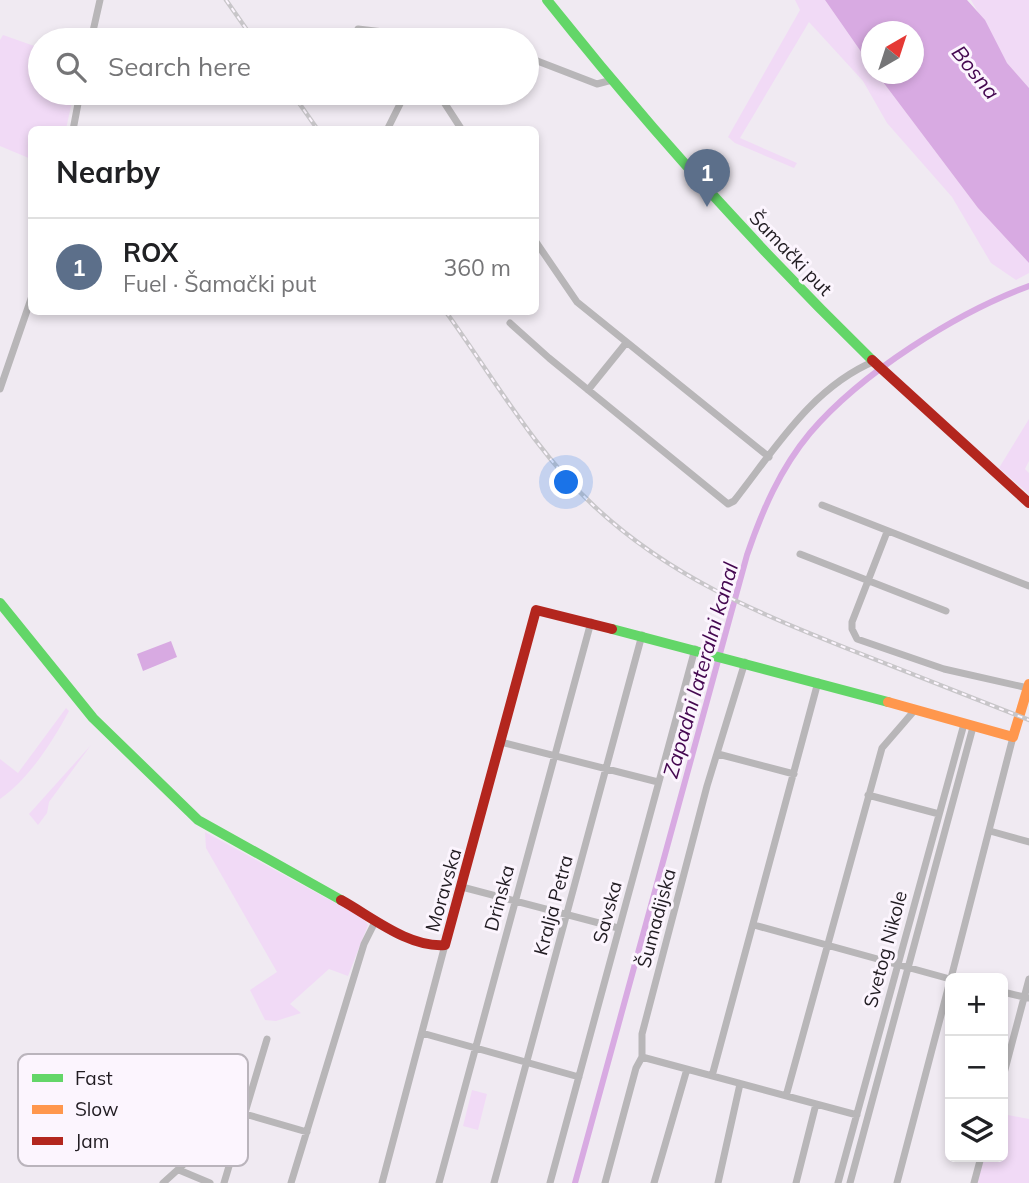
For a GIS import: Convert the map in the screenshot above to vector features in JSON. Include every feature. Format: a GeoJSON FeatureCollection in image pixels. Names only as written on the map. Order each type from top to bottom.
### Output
{"type":"FeatureCollection","features":[{"type":"Feature","properties":{"kind":"street"},"geometry":{"type":"LineString","coordinates":[[94,28],[100,0]]}},
{"type":"Feature","properties":{"kind":"street","name":"Šamački put"},"geometry":{"type":"LineString","coordinates":[[547,0],[612,80],[725,209],[888,374],[1029,503]]}},
{"type":"Feature","properties":{"kind":"street"},"geometry":{"type":"LineString","coordinates":[[539,62],[597,84],[612,80]]}},
{"type":"Feature","properties":{"kind":"street"},"geometry":{"type":"LineString","coordinates":[[74,126],[78,105]]}},
{"type":"Feature","properties":{"kind":"street"},"geometry":{"type":"LineString","coordinates":[[389,126],[400,105]]}},
{"type":"Feature","properties":{"kind":"street"},"geometry":{"type":"LineString","coordinates":[[446,105],[459,126]]}},
{"type":"Feature","properties":{"kind":"street"},"geometry":{"type":"LineString","coordinates":[[539,247],[565,289],[626,343],[769,457]]}},
{"type":"Feature","properties":{"kind":"street"},"geometry":{"type":"LineString","coordinates":[[0,389],[28,308]]}},
{"type":"Feature","properties":{"kind":"street"},"geometry":{"type":"LineString","coordinates":[[510,323],[728,504],[734,501],[818,397],[856,369],[877,363]]}},
{"type":"Feature","properties":{"kind":"street"},"geometry":{"type":"LineString","coordinates":[[588,390],[626,343]]}},
{"type":"Feature","properties":{"kind":"street"},"geometry":{"type":"LineString","coordinates":[[822,505],[1029,586]]}},
{"type":"Feature","properties":{"kind":"street"},"geometry":{"type":"LineString","coordinates":[[887,532],[852,622],[857,639],[944,669],[1028,686],[1027,700],[1013,737],[953,973]]}},
{"type":"Feature","properties":{"kind":"street"},"geometry":{"type":"LineString","coordinates":[[800,554],[946,611]]}},
{"type":"Feature","properties":{"kind":"street"},"geometry":{"type":"LineString","coordinates":[[0,603],[93,719],[198,820],[376,920],[424,944],[445,946]]}},
{"type":"Feature","properties":{"kind":"street","name":"Moravska"},"geometry":{"type":"LineString","coordinates":[[382,1183],[533,615],[539,609],[591,622]]}},
{"type":"Feature","properties":{"kind":"street"},"geometry":{"type":"LineString","coordinates":[[591,622],[1013,737]]}},
{"type":"Feature","properties":{"kind":"street","name":"Drinska"},"geometry":{"type":"LineString","coordinates":[[439,1183],[591,622]]}},
{"type":"Feature","properties":{"kind":"street","name":"Kralja Petra"},"geometry":{"type":"LineString","coordinates":[[494,1183],[642,635]]}},
{"type":"Feature","properties":{"kind":"street","name":"Savska"},"geometry":{"type":"LineString","coordinates":[[550,1183],[695,649]]}},
{"type":"Feature","properties":{"kind":"street","name":"Šumadijska"},"geometry":{"type":"LineString","coordinates":[[605,1183],[636,1068],[642,1057],[642,1034],[745,663]]}},
{"type":"Feature","properties":{"kind":"street"},"geometry":{"type":"LineString","coordinates":[[712,1076],[818,682]]}},
{"type":"Feature","properties":{"kind":"street"},"geometry":{"type":"LineString","coordinates":[[786,1096],[825,944],[886,740],[914,711]]}},
{"type":"Feature","properties":{"kind":"street"},"geometry":{"type":"LineString","coordinates":[[850,1183],[908,968],[968,726]]}},
{"type":"Feature","properties":{"kind":"street","name":"Svetog Nikole"},"geometry":{"type":"LineString","coordinates":[[838,1183],[939,814],[968,726]]}},
{"type":"Feature","properties":{"kind":"street"},"geometry":{"type":"LineString","coordinates":[[501,742],[657,782]]}},
{"type":"Feature","properties":{"kind":"street"},"geometry":{"type":"LineString","coordinates":[[718,754],[794,774]]}},
{"type":"Feature","properties":{"kind":"street"},"geometry":{"type":"LineString","coordinates":[[868,795],[939,814]]}},
{"type":"Feature","properties":{"kind":"street"},"geometry":{"type":"LineString","coordinates":[[990,831],[1029,842]]}},
{"type":"Feature","properties":{"kind":"street"},"geometry":{"type":"LineString","coordinates":[[462,887],[618,928]]}},
{"type":"Feature","properties":{"kind":"street"},"geometry":{"type":"LineString","coordinates":[[291,1183],[364,944],[376,920]]}},
{"type":"Feature","properties":{"kind":"street"},"geometry":{"type":"LineString","coordinates":[[754,925],[945,978]]}},
{"type":"Feature","properties":{"kind":"street"},"geometry":{"type":"LineString","coordinates":[[1008,1061],[1027,998],[1029,979]]}},
{"type":"Feature","properties":{"kind":"street"},"geometry":{"type":"LineString","coordinates":[[1008,993],[1027,998]]}},
{"type":"Feature","properties":{"kind":"street"},"geometry":{"type":"LineString","coordinates":[[897,1183],[945,1003]]}},
{"type":"Feature","properties":{"kind":"street"},"geometry":{"type":"LineString","coordinates":[[422,1033],[579,1077]]}},
{"type":"Feature","properties":{"kind":"street"},"geometry":{"type":"LineString","coordinates":[[248,1104],[267,1039]]}},
{"type":"Feature","properties":{"kind":"street"},"geometry":{"type":"LineString","coordinates":[[642,1057],[857,1115]]}},
{"type":"Feature","properties":{"kind":"street"},"geometry":{"type":"LineString","coordinates":[[653,1183],[687,1069]]}},
{"type":"Feature","properties":{"kind":"street"},"geometry":{"type":"LineString","coordinates":[[718,1183],[740,1084]]}},
{"type":"Feature","properties":{"kind":"street"},"geometry":{"type":"LineString","coordinates":[[796,1183],[816,1104]]}},
{"type":"Feature","properties":{"kind":"street"},"geometry":{"type":"LineString","coordinates":[[248,1115],[307,1132]]}},
{"type":"Feature","properties":{"kind":"street"},"geometry":{"type":"LineString","coordinates":[[974,1183],[980,1162]]}},
{"type":"Feature","properties":{"kind":"street"},"geometry":{"type":"LineString","coordinates":[[163,1183],[182,1166]]}},
{"type":"Feature","properties":{"kind":"street"},"geometry":{"type":"LineString","coordinates":[[224,1183],[229,1166]]}},
{"type":"Feature","properties":{"kind":"street"},"geometry":{"type":"LineString","coordinates":[[179,1170],[210,1183]]}},
{"type":"Feature","properties":{"kind":"shaded area"},"geometry":{"type":"Polygon","coordinates":[[[795,0],[825,0],[861,52],[861,79],[809,22],[740,138],[797,163],[794,168],[735,143],[728,137],[800,10],[795,0]]]}},
{"type":"Feature","properties":{"kind":"shaded area"},"geometry":{"type":"Polygon","coordinates":[[[971,0],[1029,0],[1029,88],[1007,63],[971,0]]]}},
{"type":"Feature","properties":{"kind":"shaded area"},"geometry":{"type":"Polygon","coordinates":[[[3,35],[28,44],[28,105],[71,105],[67,126],[28,126],[28,158],[0,146],[0,40],[3,35]]]}},
{"type":"Feature","properties":{"kind":"shaded area"},"geometry":{"type":"Polygon","coordinates":[[[865,84],[885,84],[978,208],[1029,263],[1029,273],[1016,280],[991,263],[952,197],[887,123],[865,84]]]}},
{"type":"Feature","properties":{"kind":"shaded area"},"geometry":{"type":"Polygon","coordinates":[[[1029,419],[1029,461],[1025,469],[1029,473],[1029,494],[999,468],[1029,419]]]}},
{"type":"Feature","properties":{"kind":"shaded area"},"geometry":{"type":"Polygon","coordinates":[[[66,708],[69,711],[39,759],[21,781],[0,799],[0,759],[18,773],[66,708]]]}},
{"type":"Feature","properties":{"kind":"shaded area"},"geometry":{"type":"Polygon","coordinates":[[[91,745],[49,802],[47,813],[38,825],[29,814],[91,745]]]}},
{"type":"Feature","properties":{"kind":"shaded area"},"geometry":{"type":"Polygon","coordinates":[[[205,832],[363,918],[368,925],[348,976],[329,969],[290,1004],[301,1013],[276,1021],[265,1020],[250,990],[277,972],[206,848],[205,832]]]}},
{"type":"Feature","properties":{"kind":"shaded area"},"geometry":{"type":"Polygon","coordinates":[[[472,1090],[487,1094],[478,1130],[463,1126],[472,1090]]]}},
{"type":"Feature","properties":{"kind":"shaded area"},"geometry":{"type":"Polygon","coordinates":[[[1008,1115],[1029,1119],[1029,1183],[976,1183],[982,1162],[1008,1162],[1008,1115]]]}},
{"type":"Feature","properties":{"kind":"water","name":"Bosna"},"geometry":{"type":"Polygon","coordinates":[[[825,0],[967,0],[985,20],[1007,63],[1029,88],[1029,263],[978,208],[885,84],[924,84],[924,21],[861,21],[861,52],[825,0]]]}},
{"type":"Feature","properties":{"kind":"water"},"geometry":{"type":"Polygon","coordinates":[[[171,641],[177,657],[143,671],[137,654],[171,641]]]}},
{"type":"Feature","properties":{"kind":"waterway","name":"Zapadni lateralni kanal"},"geometry":{"type":"LineString","coordinates":[[575,1183],[747,555],[773,491],[810,433],[882,367],[971,312],[1029,286]]}},
{"type":"Feature","properties":{"kind":"railway"},"geometry":{"type":"LineString","coordinates":[[226,0],[246,28]]}},
{"type":"Feature","properties":{"kind":"railway"},"geometry":{"type":"LineString","coordinates":[[300,105],[315,126]]}},
{"type":"Feature","properties":{"kind":"railway"},"geometry":{"type":"LineString","coordinates":[[448,315],[553,462],[594,506],[653,553],[715,590],[781,621],[1029,720]]}},
{"type":"Feature","properties":{"kind":"traffic: fast"},"geometry":{"type":"LineString","coordinates":[[547,0],[624,94],[704,185],[786,274],[872,360]]}},
{"type":"Feature","properties":{"kind":"traffic: fast"},"geometry":{"type":"LineString","coordinates":[[0,603],[93,718],[198,820],[341,900]]}},
{"type":"Feature","properties":{"kind":"traffic: fast"},"geometry":{"type":"LineString","coordinates":[[612,629],[888,702]]}},
{"type":"Feature","properties":{"kind":"traffic: slow"},"geometry":{"type":"LineString","coordinates":[[888,702],[1013,737],[1029,684]]}},
{"type":"Feature","properties":{"kind":"traffic: jam"},"geometry":{"type":"LineString","coordinates":[[872,360],[1029,503]]}},
{"type":"Feature","properties":{"kind":"traffic: jam"},"geometry":{"type":"LineString","coordinates":[[341,900],[404,937],[431,945],[445,945],[536,610],[612,629]]}},
{"type":"Feature","properties":{"kind":"place","name":"ROX"},"geometry":{"type":"Point","coordinates":[707,207]}}]}
